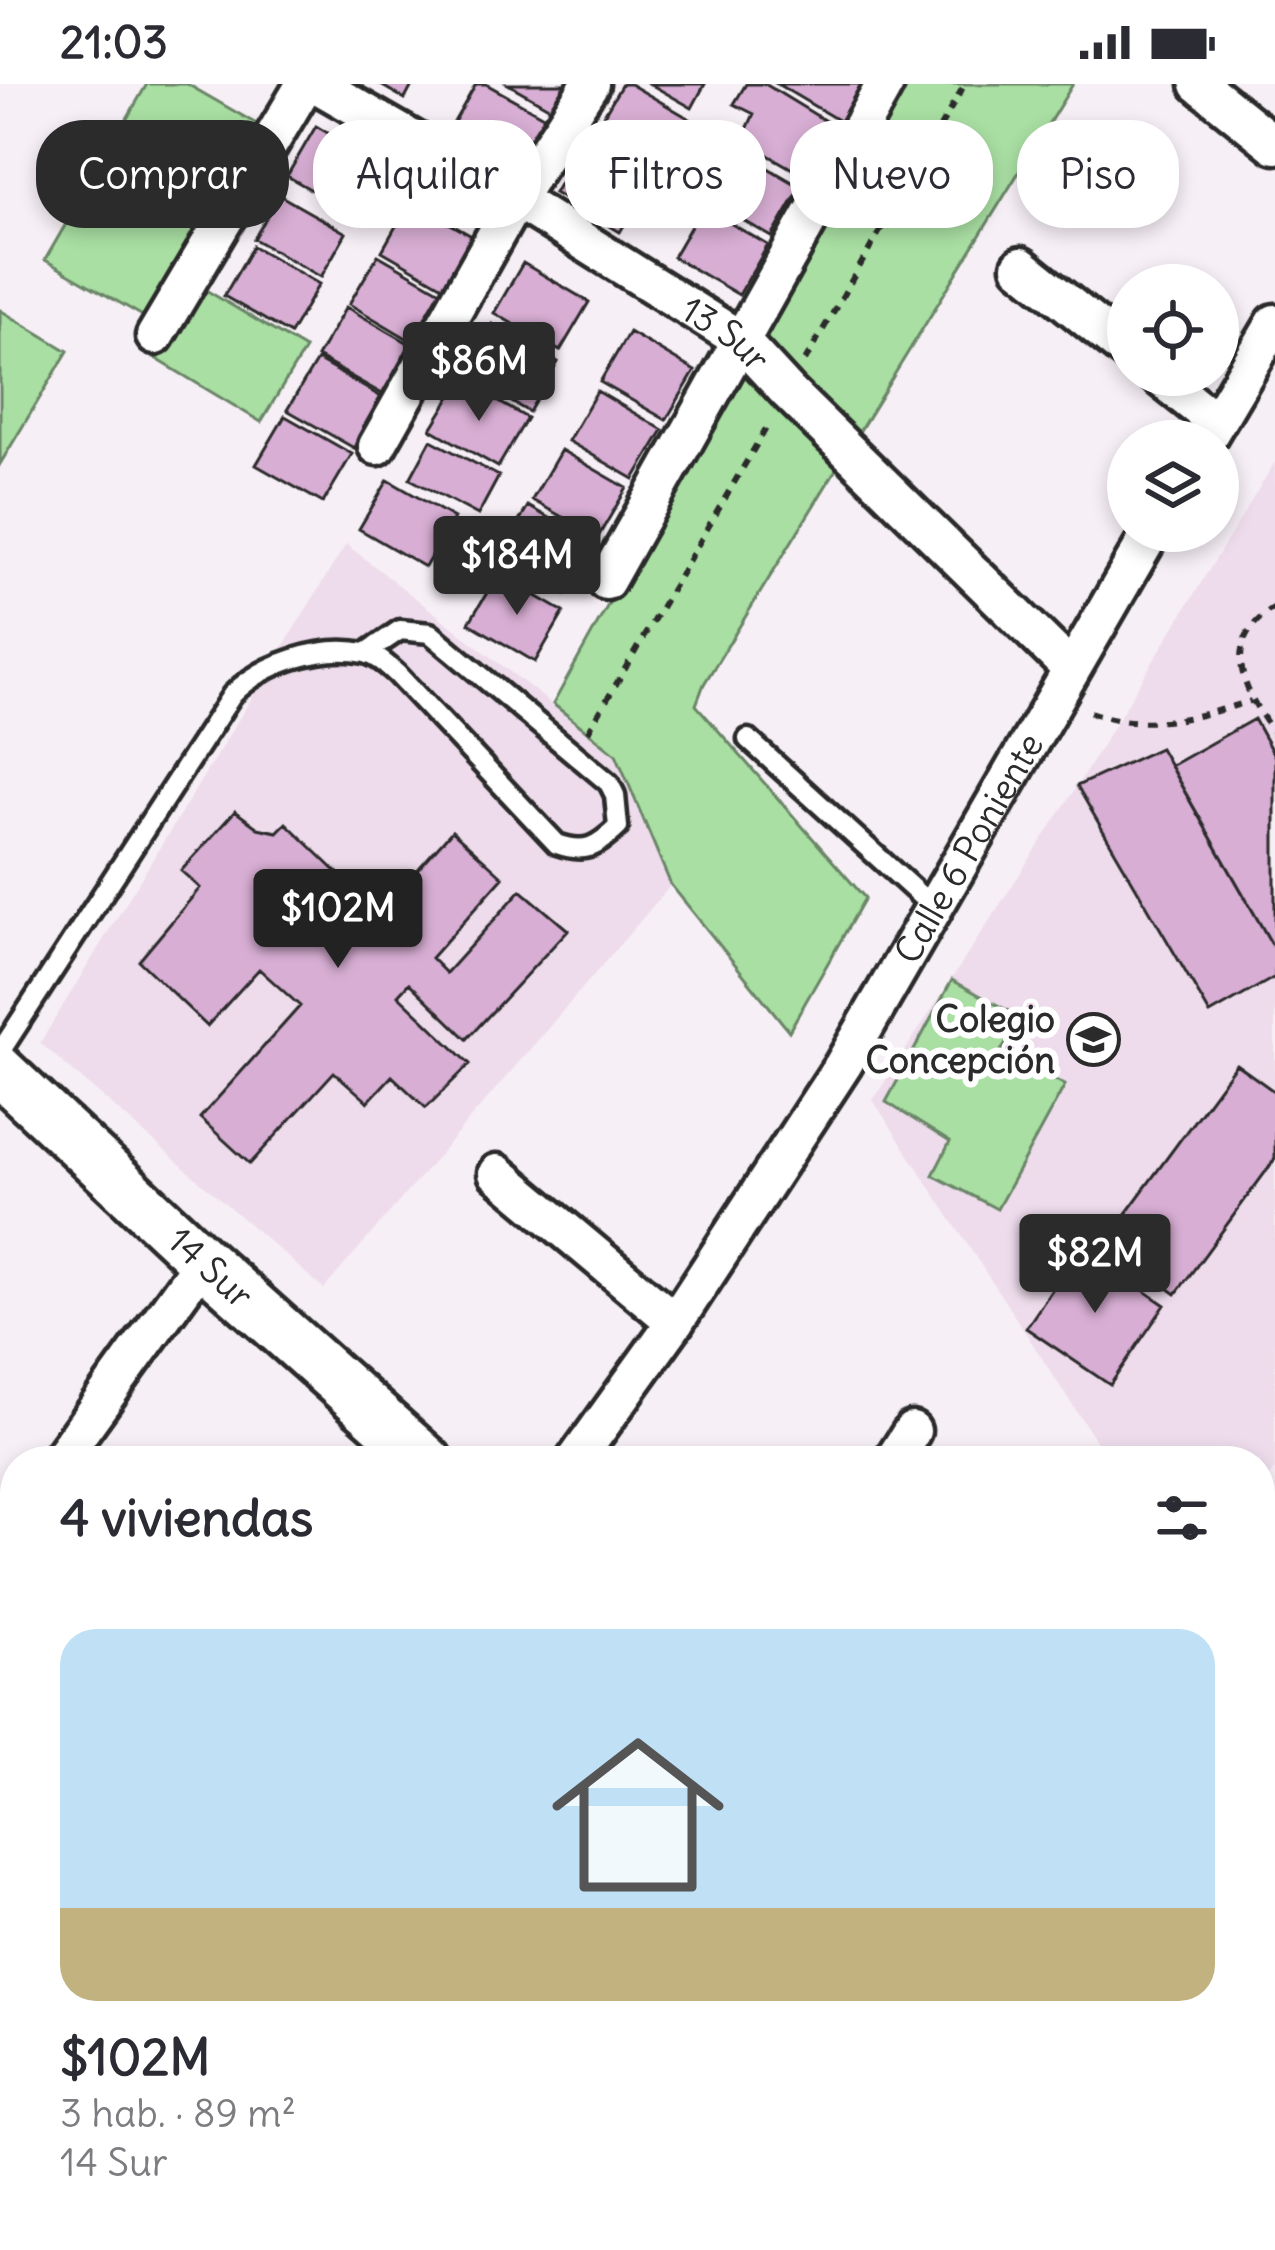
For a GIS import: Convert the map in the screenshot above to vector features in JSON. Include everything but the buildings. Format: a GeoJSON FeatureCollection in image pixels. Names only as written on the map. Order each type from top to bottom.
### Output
{"type":"FeatureCollection","features":[{"type":"Feature","properties":{"kind":"street"},"geometry":{"type":"LineString","coordinates":[[155,336],[305,84]]}},
{"type":"Feature","properties":{"kind":"street","name":"13 Sur"},"geometry":{"type":"LineString","coordinates":[[316,84],[378,120]]}},
{"type":"Feature","properties":{"kind":"street"},"geometry":{"type":"LineString","coordinates":[[541,161],[590,84]]}},
{"type":"Feature","properties":{"kind":"street"},"geometry":{"type":"LineString","coordinates":[[606,581],[885,84]]}},
{"type":"Feature","properties":{"kind":"street"},"geometry":{"type":"LineString","coordinates":[[1199,84],[1275,145]]}},
{"type":"Feature","properties":{"kind":"street","name":"13 Sur"},"geometry":{"type":"LineString","coordinates":[[541,216],[739,339],[1062,684]]}},
{"type":"Feature","properties":{"kind":"street"},"geometry":{"type":"LineString","coordinates":[[377,446],[500,228]]}},
{"type":"Feature","properties":{"kind":"street"},"geometry":{"type":"LineString","coordinates":[[1022,266],[1107,335]]}},
{"type":"Feature","properties":{"kind":"street"},"geometry":{"type":"LineString","coordinates":[[1217,420],[1275,323]]}},
{"type":"Feature","properties":{"kind":"street"},"geometry":{"type":"LineString","coordinates":[[1177,396],[1199,420]]}},
{"type":"Feature","properties":{"kind":"street","name":"Calle 6 Poniente"},"geometry":{"type":"LineString","coordinates":[[586,1446],[675,1322],[843,1065],[1140,552]]}},
{"type":"Feature","properties":{"kind":"street","name":"14 Sur"},"geometry":{"type":"LineString","coordinates":[[2,1073],[202,1261],[410,1446]]}},
{"type":"Feature","properties":{"kind":"street"},"geometry":{"type":"LineString","coordinates":[[497,1173],[675,1322]]}},
{"type":"Feature","properties":{"kind":"street"},"geometry":{"type":"LineString","coordinates":[[70,1446],[202,1261]]}},
{"type":"Feature","properties":{"kind":"lane"},"geometry":{"type":"LineString","coordinates":[[2,1073],[232,695],[250,676],[285,661],[366,653],[397,674],[557,844],[574,850],[598,847],[618,827],[609,783],[430,633],[400,630],[366,653]]}},
{"type":"Feature","properties":{"kind":"lane"},"geometry":{"type":"LineString","coordinates":[[748,740],[934,908]]}},
{"type":"Feature","properties":{"kind":"path"},"geometry":{"type":"LineString","coordinates":[[588,731],[965,84]]}},
{"type":"Feature","properties":{"kind":"path"},"geometry":{"type":"LineString","coordinates":[[1275,607],[1252,621],[1239,658],[1251,701],[1275,734]]}},
{"type":"Feature","properties":{"kind":"path"},"geometry":{"type":"LineString","coordinates":[[1062,684],[1114,720],[1153,724],[1186,721],[1251,701]]}},
{"type":"Feature","properties":{"kind":"shaded area","name":"Colegio Concepción"},"geometry":{"type":"Polygon","coordinates":[[[1275,462],[1275,1446],[1099,1446],[873,1100],[1077,786],[1220,552],[1239,552],[1239,521],[1275,462]]]}},
{"type":"Feature","properties":{"kind":"shaded area"},"geometry":{"type":"Polygon","coordinates":[[[346,544],[616,754],[671,885],[324,1289],[40,1043],[346,544]]]}},
{"type":"Feature","properties":{"kind":"green space"},"geometry":{"type":"Polygon","coordinates":[[[147,84],[187,84],[250,120],[126,120],[147,84]]]}},
{"type":"Feature","properties":{"kind":"green space"},"geometry":{"type":"Polygon","coordinates":[[[897,84],[1073,84],[1051,120],[1017,120],[1017,175],[993,214],[993,120],[877,120],[897,84]]]}},
{"type":"Feature","properties":{"kind":"green space"},"geometry":{"type":"Polygon","coordinates":[[[64,228],[201,228],[148,319],[45,260],[64,228]]]}},
{"type":"Feature","properties":{"kind":"green space"},"geometry":{"type":"Polygon","coordinates":[[[817,228],[984,228],[704,684],[696,705],[865,898],[789,1031],[671,885],[616,754],[553,704],[817,228]]]}},
{"type":"Feature","properties":{"kind":"green space"},"geometry":{"type":"Polygon","coordinates":[[[194,283],[305,349],[261,422],[150,355],[194,283]]]}},
{"type":"Feature","properties":{"kind":"green space"},"geometry":{"type":"Polygon","coordinates":[[[0,310],[68,351],[0,464],[0,310]]]}},
{"type":"Feature","properties":{"kind":"green space"},"geometry":{"type":"Polygon","coordinates":[[[952,980],[1023,1019],[1001,1051],[1065,1085],[997,1209],[933,1175],[950,1142],[886,1102],[952,980]]]}},
{"type":"Feature","properties":{"kind":"place","name":"Colegio Concepción"},"geometry":{"type":"Point","coordinates":[1094,1040]}}]}
